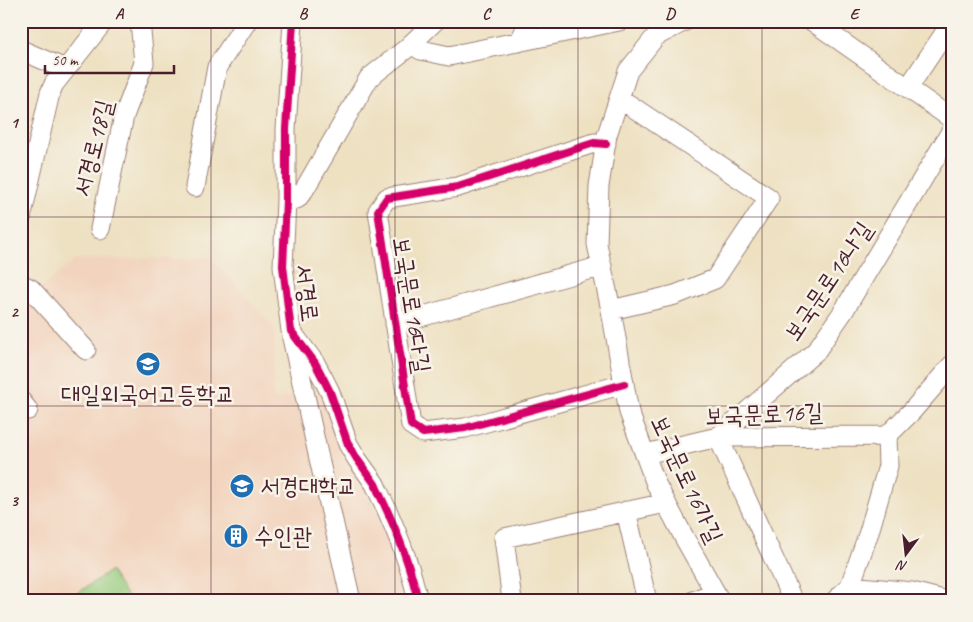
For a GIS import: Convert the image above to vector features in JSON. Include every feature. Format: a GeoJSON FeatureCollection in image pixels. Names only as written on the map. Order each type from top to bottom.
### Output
{"type":"FeatureCollection","features":[{"type":"Feature","properties":{"kind":"street"},"geometry":{"type":"LineString","coordinates":[[21,218],[50,93],[54,84],[104,21]]}},
{"type":"Feature","properties":{"kind":"street","name":"서경로18길"},"geometry":{"type":"LineString","coordinates":[[100,230],[124,116],[144,63],[140,21]]}},
{"type":"Feature","properties":{"kind":"street"},"geometry":{"type":"LineString","coordinates":[[195,187],[218,67],[248,21]]}},
{"type":"Feature","properties":{"kind":"street","name":"서경로"},"geometry":{"type":"LineString","coordinates":[[292,21],[286,129],[286,201],[283,266],[291,331],[351,601]]}},
{"type":"Feature","properties":{"kind":"street"},"geometry":{"type":"LineString","coordinates":[[286,201],[297,199],[304,190],[369,78],[412,44],[435,21]]}},
{"type":"Feature","properties":{"kind":"street"},"geometry":{"type":"LineString","coordinates":[[519,42],[530,21]]}},
{"type":"Feature","properties":{"kind":"street"},"geometry":{"type":"LineString","coordinates":[[412,44],[421,50],[449,56],[619,21]]}},
{"type":"Feature","properties":{"kind":"street"},"geometry":{"type":"LineString","coordinates":[[812,21],[952,118]]}},
{"type":"Feature","properties":{"kind":"street","name":"보국문로16가길"},"geometry":{"type":"LineString","coordinates":[[683,22],[656,36],[628,71],[607,135],[599,186],[597,244],[629,412],[656,484],[718,596],[693,601]]}},
{"type":"Feature","properties":{"kind":"street"},"geometry":{"type":"LineString","coordinates":[[908,88],[952,22]]}},
{"type":"Feature","properties":{"kind":"street"},"geometry":{"type":"LineString","coordinates":[[21,50],[65,70]]}},
{"type":"Feature","properties":{"kind":"street"},"geometry":{"type":"LineString","coordinates":[[611,310],[675,295],[715,279],[769,198],[619,98]]}},
{"type":"Feature","properties":{"kind":"street","name":"보국문로16나길"},"geometry":{"type":"LineString","coordinates":[[718,437],[816,351],[843,312],[952,130]]}},
{"type":"Feature","properties":{"kind":"street","name":"보국문로16다길"},"geometry":{"type":"LineString","coordinates":[[606,144],[594,143],[458,187],[387,198],[378,211],[411,425],[423,433],[465,428],[624,384]]}},
{"type":"Feature","properties":{"kind":"street"},"geometry":{"type":"LineString","coordinates":[[395,324],[602,266]]}},
{"type":"Feature","properties":{"kind":"street"},"geometry":{"type":"LineString","coordinates":[[21,284],[31,289],[86,350]]}},
{"type":"Feature","properties":{"kind":"street","name":"서경로"},"geometry":{"type":"LineString","coordinates":[[291,331],[319,371],[330,392],[348,444],[375,484],[404,552],[418,601]]}},
{"type":"Feature","properties":{"kind":"street"},"geometry":{"type":"LineString","coordinates":[[835,601],[850,586],[869,532],[888,466],[887,436],[912,411],[952,365]]}},
{"type":"Feature","properties":{"kind":"street","name":"보국문로16길"},"geometry":{"type":"LineString","coordinates":[[645,454],[718,437],[887,436]]}},
{"type":"Feature","properties":{"kind":"street"},"geometry":{"type":"LineString","coordinates":[[718,437],[793,601]]}},
{"type":"Feature","properties":{"kind":"street"},"geometry":{"type":"LineString","coordinates":[[512,601],[504,538],[666,503]]}},
{"type":"Feature","properties":{"kind":"street"},"geometry":{"type":"LineString","coordinates":[[626,511],[647,601]]}},
{"type":"Feature","properties":{"kind":"street"},"geometry":{"type":"LineString","coordinates":[[850,586],[912,592],[947,601]]}},
{"type":"Feature","properties":{"kind":"shaded area"},"geometry":{"type":"Polygon","coordinates":[[[212,258],[275,329],[273,399],[323,392],[340,452],[371,501],[387,532],[405,576],[410,601],[21,601],[21,303],[77,259],[212,258]]]}},
{"type":"Feature","properties":{"kind":"green space"},"geometry":{"type":"Polygon","coordinates":[[[110,571],[130,601],[76,601],[73,596],[110,571]]]}},
{"type":"Feature","properties":{"kind":"cycle path"},"geometry":{"type":"LineString","coordinates":[[293,21],[286,129],[286,201],[283,266],[291,331],[315,363],[330,392],[348,444],[375,484],[401,545],[418,601]]}},
{"type":"Feature","properties":{"kind":"cycle path"},"geometry":{"type":"LineString","coordinates":[[606,144],[594,143],[458,187],[387,198],[378,211],[411,425],[423,433],[465,428],[624,384]]}},
{"type":"Feature","properties":{"kind":"place","name":"대일외국어고등학교"},"geometry":{"type":"Point","coordinates":[148,364]}},
{"type":"Feature","properties":{"kind":"place","name":"서경대학교"},"geometry":{"type":"Point","coordinates":[242,486]}},
{"type":"Feature","properties":{"kind":"place","name":"수인관"},"geometry":{"type":"Point","coordinates":[236,536]}}]}
